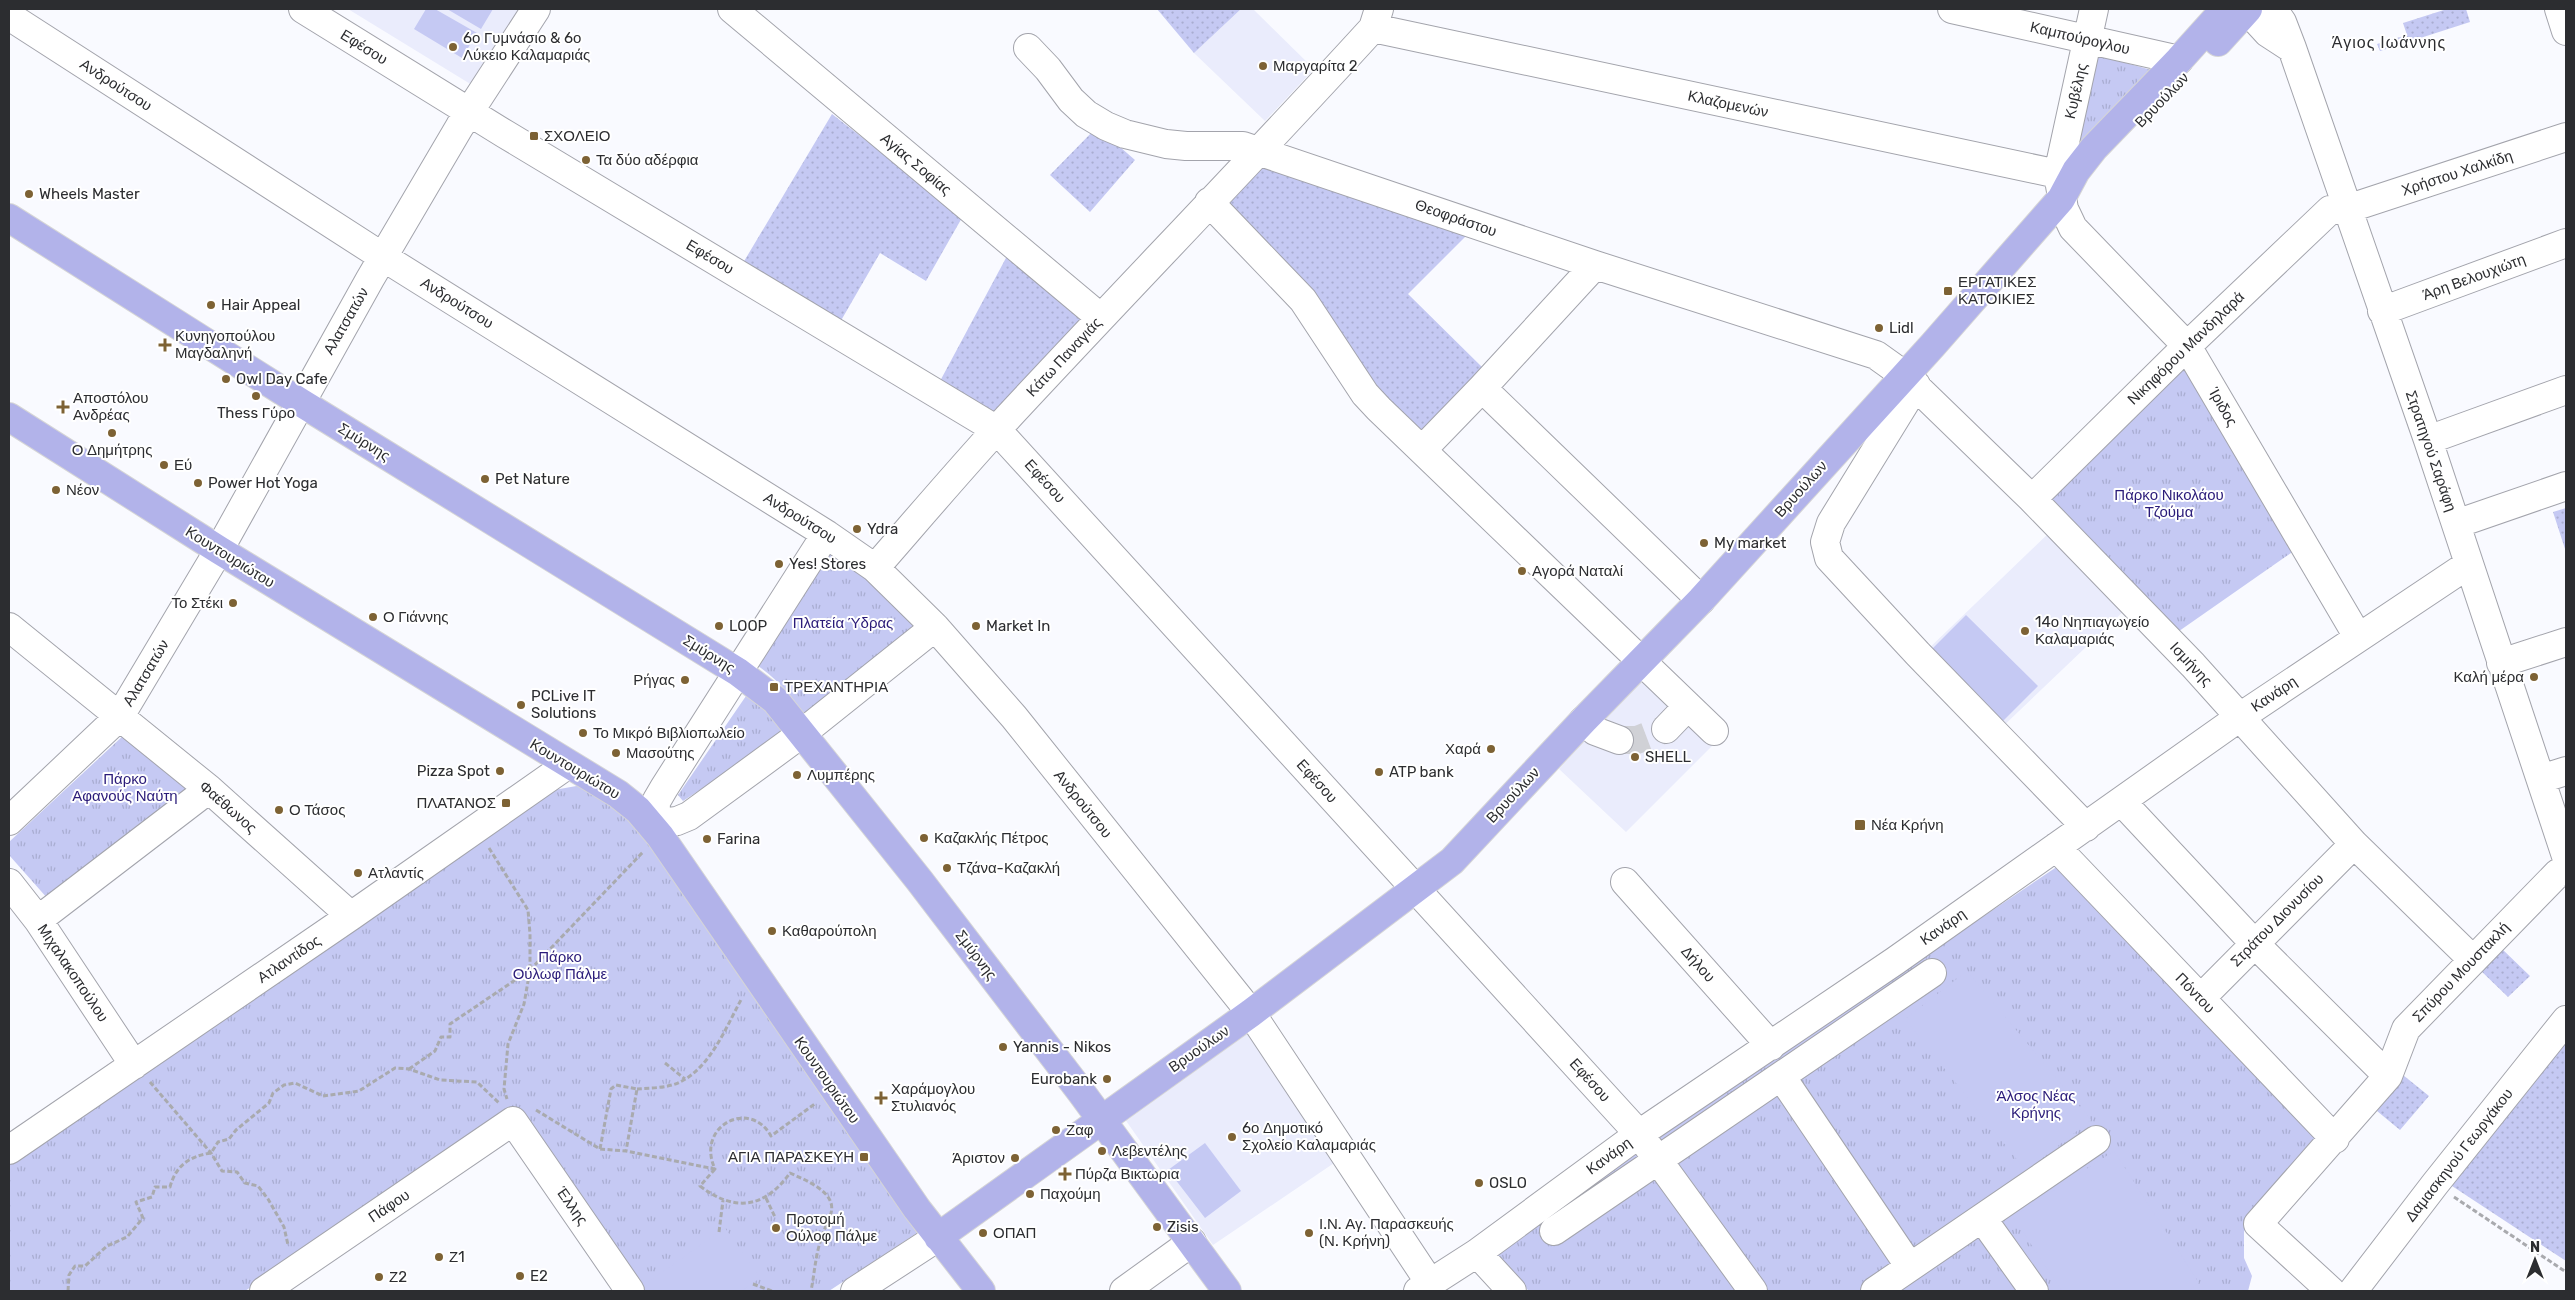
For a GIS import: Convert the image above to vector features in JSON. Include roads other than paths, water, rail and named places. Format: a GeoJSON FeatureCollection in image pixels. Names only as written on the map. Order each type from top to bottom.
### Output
{"type":"FeatureCollection","features":[{"type":"Feature","properties":{"kind":"main road","name":"Βρυούλων"},"geometry":{"type":"LineString","coordinates":[[2063,186],[2105,158],[2223,37],[2251,13]]}},
{"type":"Feature","properties":{"kind":"main road","name":"Βρυούλων"},"geometry":{"type":"LineString","coordinates":[[938,1237],[1251,1013],[1452,861],[1582,721],[1910,380],[2094,148],[2179,60],[2251,13]]}},
{"type":"Feature","properties":{"kind":"main road","name":"Σμύρνης"},"geometry":{"type":"LineString","coordinates":[[9,218],[300,402],[738,672],[775,700],[919,880],[1101,1119],[1227,1291]]}},
{"type":"Feature","properties":{"kind":"main road","name":"Κουντουριώτου"},"geometry":{"type":"LineString","coordinates":[[9,417],[219,550],[618,794],[655,830],[938,1237],[982,1291]]}},
{"type":"Feature","properties":{"kind":"street","name":"Εφέσου"},"geometry":{"type":"LineString","coordinates":[[303,9],[997,430],[1639,1134],[1753,1291]]}},
{"type":"Feature","properties":{"kind":"street","name":"Αλατσατών"},"geometry":{"type":"LineString","coordinates":[[9,821],[120,716],[219,550],[300,402],[383,257],[469,111],[536,9]]}},
{"type":"Feature","properties":{"kind":"street","name":"Αγίας Σοφίας"},"geometry":{"type":"LineString","coordinates":[[732,9],[1101,318]]}},
{"type":"Feature","properties":{"kind":"street","name":"Καμπούρογλου"},"geometry":{"type":"LineString","coordinates":[[1952,9],[2179,60]]}},
{"type":"Feature","properties":{"kind":"street","name":"Κυβέλης"},"geometry":{"type":"LineString","coordinates":[[2063,186],[2094,9]]}},
{"type":"Feature","properties":{"kind":"street","name":"Στρατηγού Σαράφη"},"geometry":{"type":"LineString","coordinates":[[2251,13],[2282,22],[2292,48],[2428,440],[2566,856]]}},
{"type":"Feature","properties":{"kind":"street","name":"Ανδρούτσου"},"geometry":{"type":"LineString","coordinates":[[9,16],[383,257],[826,534],[875,568],[935,627],[1014,717],[1251,1013],[1424,1287]]}},
{"type":"Feature","properties":{"kind":"street","name":"Κάτω Παναγιάς"},"geometry":{"type":"LineString","coordinates":[[875,568],[997,430],[1209,202],[1260,152],[1376,18]]}},
{"type":"Feature","properties":{"kind":"street","name":"Κλαζομενών"},"geometry":{"type":"LineString","coordinates":[[1376,18],[2063,186]]}},
{"type":"Feature","properties":{"kind":"street","name":"Θεοφράστου"},"geometry":{"type":"LineString","coordinates":[[1028,48],[1048,69],[1071,100],[1086,114],[1106,126],[1125,134],[1166,144],[1243,146],[1595,265],[1876,355],[1910,380]]}},
{"type":"Feature","properties":{"kind":"street","name":"Χρήστου Χαλκίδη"},"geometry":{"type":"LineString","coordinates":[[2348,209],[2566,137]]}},
{"type":"Feature","properties":{"kind":"street","name":"Ίριδος"},"geometry":{"type":"LineString","coordinates":[[2063,186],[2067,217],[2082,240],[2187,346],[2358,637]]}},
{"type":"Feature","properties":{"kind":"street"},"geometry":{"type":"LineString","coordinates":[[1209,202],[1304,300],[1365,394],[1714,732]]}},
{"type":"Feature","properties":{"kind":"street","name":"Νικηφόρου Μανδηλαρά"},"geometry":{"type":"LineString","coordinates":[[2032,499],[2187,346],[2330,210],[2348,209]]}},
{"type":"Feature","properties":{"kind":"street","name":"Άρη Βελουχιώτη"},"geometry":{"type":"LineString","coordinates":[[2382,311],[2566,243]]}},
{"type":"Feature","properties":{"kind":"street"},"geometry":{"type":"LineString","coordinates":[[1422,450],[1595,265]]}},
{"type":"Feature","properties":{"kind":"street"},"geometry":{"type":"LineString","coordinates":[[1910,380],[1831,523],[1826,542],[1828,558],[2086,827]]}},
{"type":"Feature","properties":{"kind":"street","name":"Ισμήνης"},"geometry":{"type":"LineString","coordinates":[[1910,380],[2032,499],[2193,665],[2354,844],[2472,959]]}},
{"type":"Feature","properties":{"kind":"street"},"geometry":{"type":"LineString","coordinates":[[1482,388],[1700,600]]}},
{"type":"Feature","properties":{"kind":"street"},"geometry":{"type":"LineString","coordinates":[[2428,440],[2566,390]]}},
{"type":"Feature","properties":{"kind":"street"},"geometry":{"type":"LineString","coordinates":[[2456,524],[2566,486]]}},
{"type":"Feature","properties":{"kind":"street"},"geometry":{"type":"LineString","coordinates":[[826,534],[656,800],[655,830],[689,816],[801,734],[935,627]]}},
{"type":"Feature","properties":{"kind":"street","name":"Κανάρη"},"geometry":{"type":"LineString","coordinates":[[1424,1287],[1477,1253],[1639,1134],[1771,1046],[2240,718],[2469,564]]}},
{"type":"Feature","properties":{"kind":"street","name":"Φαέθωνος"},"geometry":{"type":"LineString","coordinates":[[9,626],[209,789],[351,916]]}},
{"type":"Feature","properties":{"kind":"street"},"geometry":{"type":"LineString","coordinates":[[2501,664],[2566,642]]}},
{"type":"Feature","properties":{"kind":"street"},"geometry":{"type":"LineString","coordinates":[[1666,729],[1688,706]]}},
{"type":"Feature","properties":{"kind":"street"},"geometry":{"type":"LineString","coordinates":[[1582,721],[1595,732],[1619,740]]}},
{"type":"Feature","properties":{"kind":"street","name":"Ατλαντίδος"},"geometry":{"type":"LineString","coordinates":[[9,1150],[351,916],[567,764]]}},
{"type":"Feature","properties":{"kind":"street"},"geometry":{"type":"LineString","coordinates":[[2540,779],[2566,771]]}},
{"type":"Feature","properties":{"kind":"street"},"geometry":{"type":"LineString","coordinates":[[38,920],[209,789]]}},
{"type":"Feature","properties":{"kind":"street"},"geometry":{"type":"LineString","coordinates":[[2122,802],[2254,943],[2388,1076]]}},
{"type":"Feature","properties":{"kind":"street","name":"Στράτου Διονυσίου"},"geometry":{"type":"LineString","coordinates":[[2201,998],[2354,844]]}},
{"type":"Feature","properties":{"kind":"street","name":"Πόντου"},"geometry":{"type":"LineString","coordinates":[[2056,847],[2335,1139]]}},
{"type":"Feature","properties":{"kind":"street","name":"Σπύρου Μουστακλή"},"geometry":{"type":"LineString","coordinates":[[2330,1291],[2258,1224],[2335,1139],[2388,1076],[2406,1029],[2472,959],[2558,873],[2566,871]]}},
{"type":"Feature","properties":{"kind":"street","name":"Δήλου"},"geometry":{"type":"LineString","coordinates":[[1625,882],[1771,1046]]}},
{"type":"Feature","properties":{"kind":"street","name":"Μιχαλακοπούλου"},"geometry":{"type":"LineString","coordinates":[[9,883],[38,920],[134,1065]]}},
{"type":"Feature","properties":{"kind":"street"},"geometry":{"type":"LineString","coordinates":[[1554,1231],[1932,973]]}},
{"type":"Feature","properties":{"kind":"street","name":"Δαμασκηνού Γεωργάκου"},"geometry":{"type":"LineString","coordinates":[[2353,1291],[2435,1184],[2566,1020]]}},
{"type":"Feature","properties":{"kind":"street"},"geometry":{"type":"LineString","coordinates":[[1781,1076],[1910,1267]]}},
{"type":"Feature","properties":{"kind":"street","name":"Πάφου"},"geometry":{"type":"LineString","coordinates":[[277,1288],[522,1114]]}},
{"type":"Feature","properties":{"kind":"street","name":"Έλλης"},"geometry":{"type":"LineString","coordinates":[[522,1114],[630,1291]]}},
{"type":"Feature","properties":{"kind":"street"},"geometry":{"type":"LineString","coordinates":[[1875,1291],[2096,1140]]}},
{"type":"Feature","properties":{"kind":"street"},"geometry":{"type":"LineString","coordinates":[[1982,1218],[2034,1291]]}},
{"type":"Feature","properties":{"kind":"street","name":"Βρυούλων"},"geometry":{"type":"LineString","coordinates":[[854,1291],[938,1237]]}},
{"type":"Feature","properties":{"kind":"street"},"geometry":{"type":"LineString","coordinates":[[1124,1291],[1192,1242]]}},
{"type":"Feature","properties":{"kind":"street"},"geometry":{"type":"LineString","coordinates":[[1477,1253],[1512,1291]]}},
{"type":"Feature","properties":{"kind":"tunnel"},"geometry":{"type":"LineString","coordinates":[[1619,740],[1637,740],[1666,729]]}},
{"type":"Feature","properties":{"kind":"place","name":"6ο Γυμνάσιο & 6ο Λύκειο Καλαμαριάς"},"geometry":{"type":"Point","coordinates":[453,47]}},
{"type":"Feature","properties":{"kind":"place","name":"Μαργαρίτα 2"},"geometry":{"type":"Point","coordinates":[1263,66]}},
{"type":"Feature","properties":{"kind":"place","name":"ΣΧΟΛΕΙΟ"},"geometry":{"type":"Point","coordinates":[534,136]}},
{"type":"Feature","properties":{"kind":"place","name":"Τα δύο αδέρφια"},"geometry":{"type":"Point","coordinates":[586,160]}},
{"type":"Feature","properties":{"kind":"place","name":"Wheels Master"},"geometry":{"type":"Point","coordinates":[29,194]}},
{"type":"Feature","properties":{"kind":"place","name":"ΕΡΓΑΤΙΚΕΣ ΚΑΤΟΙΚΙΕΣ"},"geometry":{"type":"Point","coordinates":[1948,291]}},
{"type":"Feature","properties":{"kind":"place","name":"Hair Appeal"},"geometry":{"type":"Point","coordinates":[211,305]}},
{"type":"Feature","properties":{"kind":"place","name":"Lidl"},"geometry":{"type":"Point","coordinates":[1879,328]}},
{"type":"Feature","properties":{"kind":"place","name":"Κυνηγοπούλου Μαγδαληνή"},"geometry":{"type":"Point","coordinates":[165,345]}},
{"type":"Feature","properties":{"kind":"place","name":"Owl Day Cafe"},"geometry":{"type":"Point","coordinates":[226,379]}},
{"type":"Feature","properties":{"kind":"place","name":"Thess Γύρο"},"geometry":{"type":"Point","coordinates":[256,396]}},
{"type":"Feature","properties":{"kind":"place","name":"Αποστόλου Ανδρέας"},"geometry":{"type":"Point","coordinates":[63,407]}},
{"type":"Feature","properties":{"kind":"place","name":"Ο Δημήτρης"},"geometry":{"type":"Point","coordinates":[112,433]}},
{"type":"Feature","properties":{"kind":"place","name":"Εύ"},"geometry":{"type":"Point","coordinates":[164,465]}},
{"type":"Feature","properties":{"kind":"place","name":"Pet Nature"},"geometry":{"type":"Point","coordinates":[485,479]}},
{"type":"Feature","properties":{"kind":"place","name":"Power Hot Yoga"},"geometry":{"type":"Point","coordinates":[198,483]}},
{"type":"Feature","properties":{"kind":"place","name":"Νέον"},"geometry":{"type":"Point","coordinates":[56,490]}},
{"type":"Feature","properties":{"kind":"place","name":"Ydra"},"geometry":{"type":"Point","coordinates":[857,529]}},
{"type":"Feature","properties":{"kind":"place","name":"My market"},"geometry":{"type":"Point","coordinates":[1704,543]}},
{"type":"Feature","properties":{"kind":"place","name":"Yes! Stores"},"geometry":{"type":"Point","coordinates":[779,564]}},
{"type":"Feature","properties":{"kind":"place","name":"Αγορά Ναταλί"},"geometry":{"type":"Point","coordinates":[1522,571]}},
{"type":"Feature","properties":{"kind":"place","name":"Το Στέκι"},"geometry":{"type":"Point","coordinates":[233,603]}},
{"type":"Feature","properties":{"kind":"place","name":"Ο Γιάννης"},"geometry":{"type":"Point","coordinates":[373,617]}},
{"type":"Feature","properties":{"kind":"place","name":"LOOP"},"geometry":{"type":"Point","coordinates":[719,626]}},
{"type":"Feature","properties":{"kind":"place","name":"Market In"},"geometry":{"type":"Point","coordinates":[976,626]}},
{"type":"Feature","properties":{"kind":"place","name":"14ο Νηπιαγωγείο Καλαμαριάς"},"geometry":{"type":"Point","coordinates":[2025,631]}},
{"type":"Feature","properties":{"kind":"place","name":"Καλή μέρα"},"geometry":{"type":"Point","coordinates":[2534,677]}},
{"type":"Feature","properties":{"kind":"place","name":"Ρήγας"},"geometry":{"type":"Point","coordinates":[685,680]}},
{"type":"Feature","properties":{"kind":"place","name":"ΤΡΕΧΑΝΤΗΡΙΑ"},"geometry":{"type":"Point","coordinates":[774,687]}},
{"type":"Feature","properties":{"kind":"place","name":"PCLive IT Solutions"},"geometry":{"type":"Point","coordinates":[521,705]}},
{"type":"Feature","properties":{"kind":"place","name":"Το Μικρό Βιβλιοπωλείο"},"geometry":{"type":"Point","coordinates":[583,733]}},
{"type":"Feature","properties":{"kind":"place","name":"Χαρά"},"geometry":{"type":"Point","coordinates":[1491,749]}},
{"type":"Feature","properties":{"kind":"place","name":"Μασούτης"},"geometry":{"type":"Point","coordinates":[616,753]}},
{"type":"Feature","properties":{"kind":"place","name":"SHELL"},"geometry":{"type":"Point","coordinates":[1635,757]}},
{"type":"Feature","properties":{"kind":"place","name":"Pizza Spot"},"geometry":{"type":"Point","coordinates":[500,771]}},
{"type":"Feature","properties":{"kind":"place","name":"ATP bank"},"geometry":{"type":"Point","coordinates":[1379,772]}},
{"type":"Feature","properties":{"kind":"place","name":"Λυμπέρης"},"geometry":{"type":"Point","coordinates":[797,775]}},
{"type":"Feature","properties":{"kind":"place","name":"ΠΛΑΤΑΝΟΣ"},"geometry":{"type":"Point","coordinates":[506,803]}},
{"type":"Feature","properties":{"kind":"place","name":"Ο Τάσος"},"geometry":{"type":"Point","coordinates":[279,810]}},
{"type":"Feature","properties":{"kind":"place","name":"Νέα Κρήνη"},"geometry":{"type":"Point","coordinates":[1860,825]}},
{"type":"Feature","properties":{"kind":"place","name":"Καζακλής Πέτρος"},"geometry":{"type":"Point","coordinates":[924,838]}},
{"type":"Feature","properties":{"kind":"place","name":"Farina"},"geometry":{"type":"Point","coordinates":[707,839]}},
{"type":"Feature","properties":{"kind":"place","name":"Τζάνα-Καζακλή"},"geometry":{"type":"Point","coordinates":[947,868]}},
{"type":"Feature","properties":{"kind":"place","name":"Ατλαντίς"},"geometry":{"type":"Point","coordinates":[358,873]}},
{"type":"Feature","properties":{"kind":"place","name":"Καθαρούπολη"},"geometry":{"type":"Point","coordinates":[772,931]}},
{"type":"Feature","properties":{"kind":"place","name":"Yannis - Nikos"},"geometry":{"type":"Point","coordinates":[1003,1047]}},
{"type":"Feature","properties":{"kind":"place","name":"Eurobank"},"geometry":{"type":"Point","coordinates":[1107,1079]}},
{"type":"Feature","properties":{"kind":"place","name":"Χαράμογλου Στυλιανός"},"geometry":{"type":"Point","coordinates":[881,1098]}},
{"type":"Feature","properties":{"kind":"place","name":"Ζαφ"},"geometry":{"type":"Point","coordinates":[1056,1130]}},
{"type":"Feature","properties":{"kind":"place","name":"6ο Δημοτικό Σχολείο Καλαμαριάς"},"geometry":{"type":"Point","coordinates":[1232,1137]}},
{"type":"Feature","properties":{"kind":"place","name":"Λεβεντέλης"},"geometry":{"type":"Point","coordinates":[1102,1151]}},
{"type":"Feature","properties":{"kind":"place","name":"ΑΓΙΑ ΠΑΡΑΣΚΕΥΗ"},"geometry":{"type":"Point","coordinates":[864,1157]}},
{"type":"Feature","properties":{"kind":"place","name":"Άριστον"},"geometry":{"type":"Point","coordinates":[1015,1158]}},
{"type":"Feature","properties":{"kind":"place","name":"Πύρζα Βικτωρια"},"geometry":{"type":"Point","coordinates":[1065,1174]}},
{"type":"Feature","properties":{"kind":"place","name":"OSLO"},"geometry":{"type":"Point","coordinates":[1479,1183]}},
{"type":"Feature","properties":{"kind":"place","name":"Παχούμη"},"geometry":{"type":"Point","coordinates":[1030,1194]}},
{"type":"Feature","properties":{"kind":"place","name":"Zisis"},"geometry":{"type":"Point","coordinates":[1157,1227]}},
{"type":"Feature","properties":{"kind":"place","name":"Προτομή Ούλοφ Πάλμε"},"geometry":{"type":"Point","coordinates":[776,1228]}},
{"type":"Feature","properties":{"kind":"place","name":"ΟΠΑΠ"},"geometry":{"type":"Point","coordinates":[983,1233]}},
{"type":"Feature","properties":{"kind":"place","name":"Ι.Ν. Αγ. Παρασκευής (Ν. Κρήνη)"},"geometry":{"type":"Point","coordinates":[1309,1233]}},
{"type":"Feature","properties":{"kind":"place","name":"Ζ1"},"geometry":{"type":"Point","coordinates":[439,1257]}},
{"type":"Feature","properties":{"kind":"place","name":"E2"},"geometry":{"type":"Point","coordinates":[520,1276]}},
{"type":"Feature","properties":{"kind":"place","name":"Ζ2"},"geometry":{"type":"Point","coordinates":[379,1277]}},
{"type":"Feature","properties":{"kind":"district","name":"Άγιος Ιωάννης"},"geometry":{"type":"Point","coordinates":[2389,42]}},
{"type":"Feature","properties":{"kind":"park label","name":"Πάρκο Νικολάου Τζούμα"},"geometry":{"type":"Point","coordinates":[2169,504]}},
{"type":"Feature","properties":{"kind":"park label","name":"Πλατεία Ύδρας"},"geometry":{"type":"Point","coordinates":[843,623]}},
{"type":"Feature","properties":{"kind":"park label","name":"Πάρκο Αφανούς Ναύτη"},"geometry":{"type":"Point","coordinates":[125,788]}},
{"type":"Feature","properties":{"kind":"park label","name":"Πάρκο Ούλωφ Πάλμε"},"geometry":{"type":"Point","coordinates":[560,966]}},
{"type":"Feature","properties":{"kind":"park label","name":"Άλσος Νέας Κρήνης"},"geometry":{"type":"Point","coordinates":[2036,1104]}}]}
